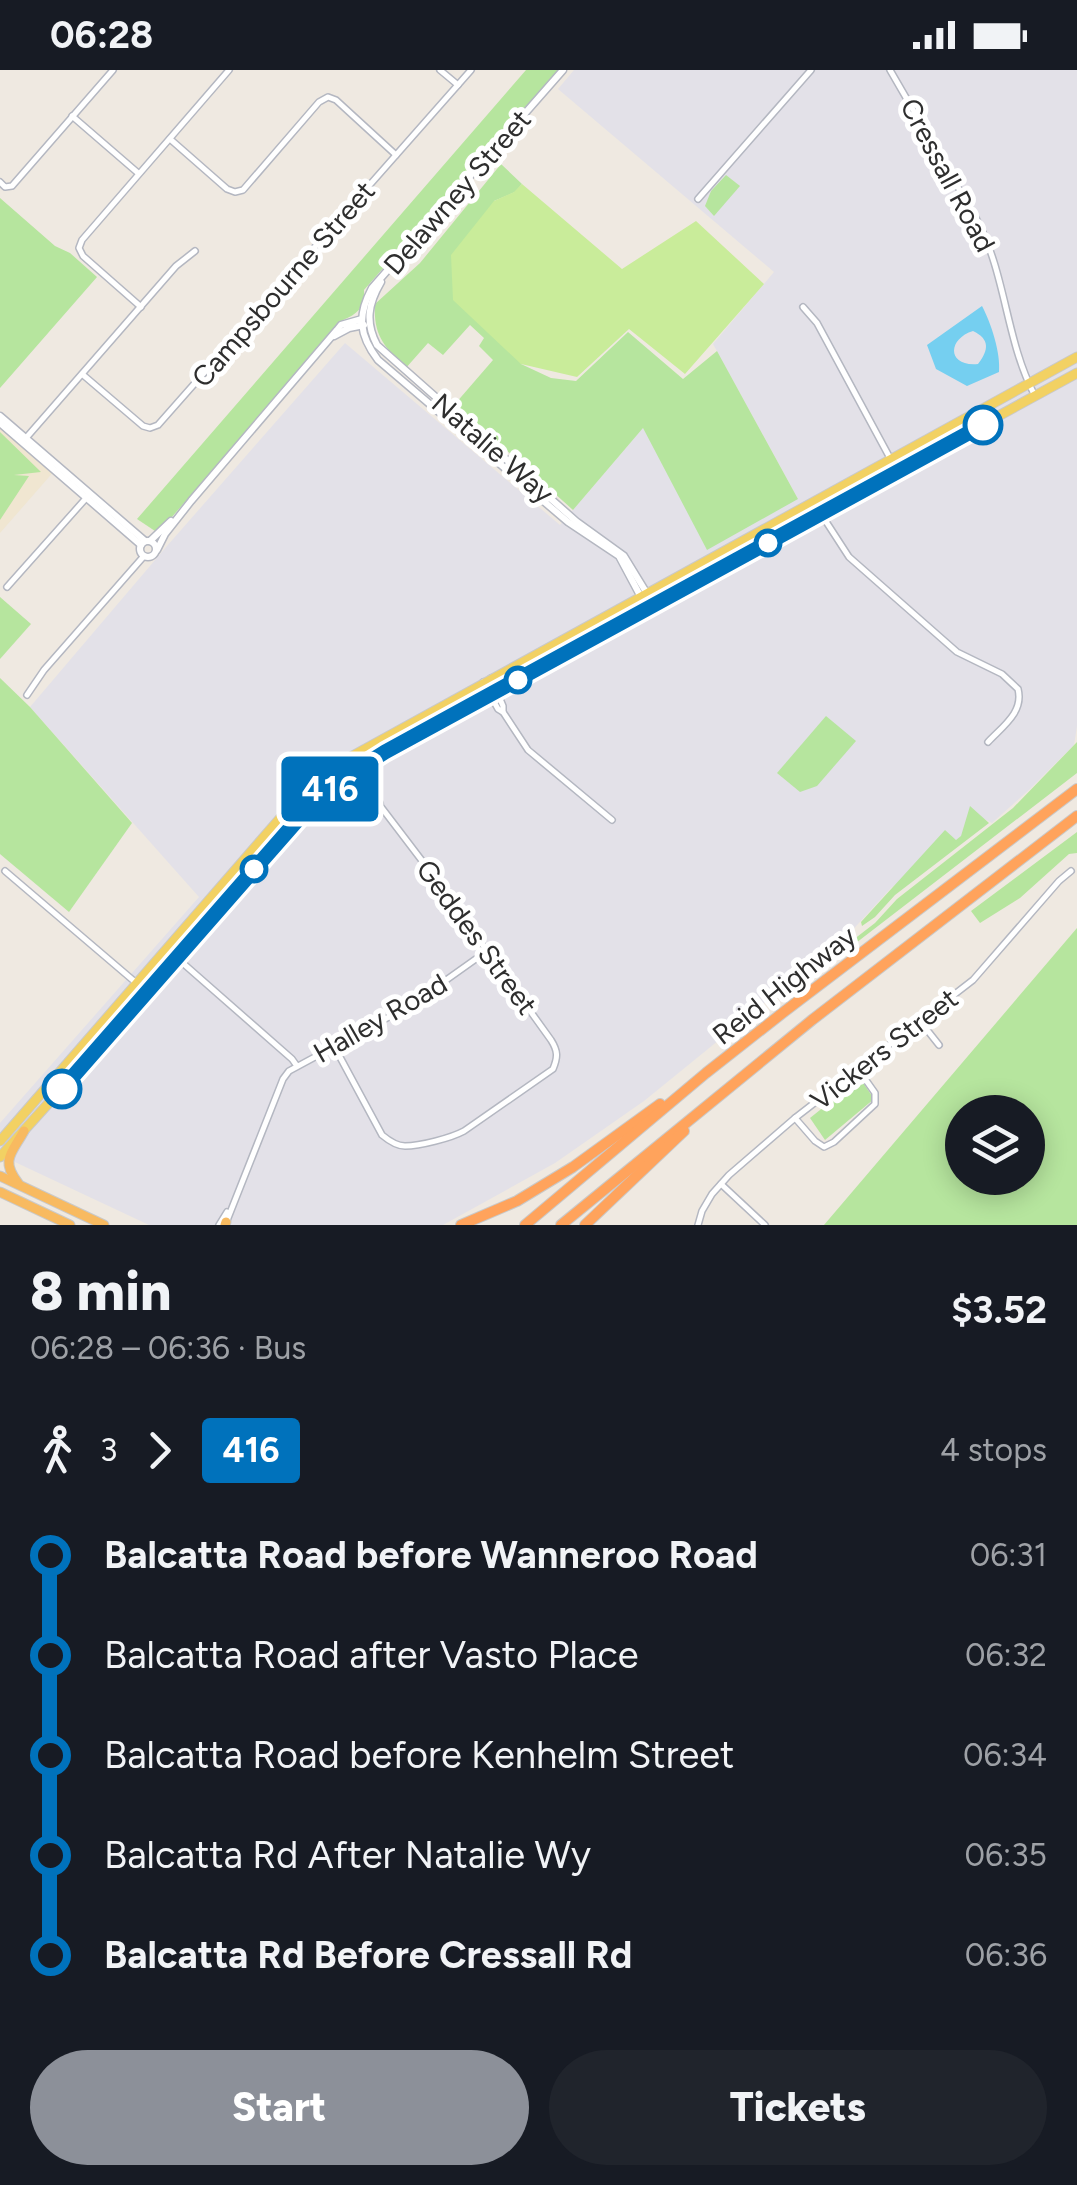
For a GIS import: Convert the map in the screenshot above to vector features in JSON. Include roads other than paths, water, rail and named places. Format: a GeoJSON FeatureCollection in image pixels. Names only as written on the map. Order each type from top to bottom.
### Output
{"type":"FeatureCollection","features":[{"type":"Feature","properties":{"kind":"highway","name":"Reid Highway"},"geometry":{"type":"LineString","coordinates":[[525,1225],[706,1074],[1077,788]]}},
{"type":"Feature","properties":{"kind":"highway","name":"Reid Highway"},"geometry":{"type":"LineString","coordinates":[[561,1225],[726,1088],[1077,816]]}},
{"type":"Feature","properties":{"kind":"highway"},"geometry":{"type":"LineString","coordinates":[[461,1225],[517,1201],[573,1167],[706,1074]]}},
{"type":"Feature","properties":{"kind":"highway"},"geometry":{"type":"LineString","coordinates":[[584,1225],[726,1088]]}},
{"type":"Feature","properties":{"kind":"highway"},"geometry":{"type":"LineString","coordinates":[[20,1185],[10,1174],[7,1163],[24,1130]]}},
{"type":"Feature","properties":{"kind":"highway"},"geometry":{"type":"LineString","coordinates":[[0,1176],[104,1225]]}},
{"type":"Feature","properties":{"kind":"highway"},"geometry":{"type":"LineString","coordinates":[[0,1192],[70,1225]]}},
{"type":"Feature","properties":{"kind":"main road"},"geometry":{"type":"LineString","coordinates":[[0,1141],[290,807],[324,774],[374,742],[1077,357]]}},
{"type":"Feature","properties":{"kind":"main road"},"geometry":{"type":"LineString","coordinates":[[0,1156],[301,816],[372,760],[1077,373]]}},
{"type":"Feature","properties":{"kind":"street"},"geometry":{"type":"LineString","coordinates":[[0,182],[12,186],[113,70]]}},
{"type":"Feature","properties":{"kind":"street"},"geometry":{"type":"LineString","coordinates":[[141,307],[83,256],[82,240],[229,70]]}},
{"type":"Feature","properties":{"kind":"street"},"geometry":{"type":"LineString","coordinates":[[440,70],[458,86]]}},
{"type":"Feature","properties":{"kind":"street","name":"Campsbourne Street"},"geometry":{"type":"LineString","coordinates":[[82,374],[143,426],[158,425],[471,70]]}},
{"type":"Feature","properties":{"kind":"street","name":"Delawney Street"},"geometry":{"type":"LineString","coordinates":[[156,550],[191,501],[341,325],[365,322],[364,304],[372,288],[563,70]]}},
{"type":"Feature","properties":{"kind":"street"},"geometry":{"type":"LineString","coordinates":[[698,199],[810,70]]}},
{"type":"Feature","properties":{"kind":"street","name":"Cressall Road"},"geometry":{"type":"LineString","coordinates":[[890,70],[990,246],[1035,397]]}},
{"type":"Feature","properties":{"kind":"street"},"geometry":{"type":"LineString","coordinates":[[170,138],[227,189],[243,190],[319,102],[328,97],[396,155]]}},
{"type":"Feature","properties":{"kind":"street"},"geometry":{"type":"LineString","coordinates":[[72,116],[139,174]]}},
{"type":"Feature","properties":{"kind":"street"},"geometry":{"type":"LineString","coordinates":[[24,440],[176,266],[195,251]]}},
{"type":"Feature","properties":{"kind":"street"},"geometry":{"type":"LineString","coordinates":[[803,307],[817,323],[897,471]]}},
{"type":"Feature","properties":{"kind":"street","name":"Natalie Way"},"geometry":{"type":"LineString","coordinates":[[365,322],[370,350],[378,360],[568,522],[618,556],[651,607]]}},
{"type":"Feature","properties":{"kind":"street"},"geometry":{"type":"LineString","coordinates":[[0,420],[145,543],[156,545],[151,557],[144,556]]}},
{"type":"Feature","properties":{"kind":"street"},"geometry":{"type":"LineString","coordinates":[[7,588],[88,496]]}},
{"type":"Feature","properties":{"kind":"street"},"geometry":{"type":"LineString","coordinates":[[818,499],[835,538],[852,560],[957,652],[1002,674],[1018,689],[1020,704],[1016,712],[988,742]]}},
{"type":"Feature","properties":{"kind":"street","name":"Delawney Street"},"geometry":{"type":"LineString","coordinates":[[145,543],[191,501]]}},
{"type":"Feature","properties":{"kind":"street"},"geometry":{"type":"LineString","coordinates":[[144,556],[141,552],[145,543]]}},
{"type":"Feature","properties":{"kind":"street"},"geometry":{"type":"LineString","coordinates":[[27,695],[44,670],[144,556]]}},
{"type":"Feature","properties":{"kind":"street"},"geometry":{"type":"LineString","coordinates":[[487,680],[528,750],[612,820]]}},
{"type":"Feature","properties":{"kind":"street"},"geometry":{"type":"LineString","coordinates":[[324,774],[344,766],[356,772],[361,754],[374,742]]}},
{"type":"Feature","properties":{"kind":"street","name":"Geddes Street"},"geometry":{"type":"LineString","coordinates":[[334,1046],[382,1135],[405,1146],[464,1131],[552,1068],[558,1058],[556,1048],[356,772]]}},
{"type":"Feature","properties":{"kind":"street"},"geometry":{"type":"LineString","coordinates":[[5,870],[148,993]]}},
{"type":"Feature","properties":{"kind":"street","name":"Vickers Street"},"geometry":{"type":"LineString","coordinates":[[698,1225],[702,1211],[729,1174],[973,980],[1070,871]]}},
{"type":"Feature","properties":{"kind":"street","name":"Halley Road"},"geometry":{"type":"LineString","coordinates":[[224,1224],[283,1079],[297,1066],[411,1005],[487,951]]}},
{"type":"Feature","properties":{"kind":"street"},"geometry":{"type":"LineString","coordinates":[[177,958],[297,1066]]}},
{"type":"Feature","properties":{"kind":"street"},"geometry":{"type":"LineString","coordinates":[[920,1021],[939,1045]]}},
{"type":"Feature","properties":{"kind":"street"},"geometry":{"type":"LineString","coordinates":[[824,1147],[875,1104],[875,1093],[858,1069]]}},
{"type":"Feature","properties":{"kind":"street"},"geometry":{"type":"LineString","coordinates":[[795,1118],[824,1147]]}},
{"type":"Feature","properties":{"kind":"street"},"geometry":{"type":"LineString","coordinates":[[824,1147],[825,1159]]}},
{"type":"Feature","properties":{"kind":"street"},"geometry":{"type":"LineString","coordinates":[[721,1184],[765,1225]]}},
{"type":"Feature","properties":{"kind":"water"},"geometry":{"type":"Polygon","coordinates":[[[982,306],[995,338],[999,372],[967,386],[936,369],[927,345],[982,306]],[[973,331],[958,340],[954,352],[960,361],[978,364],[986,345],[973,331]]]}}]}
